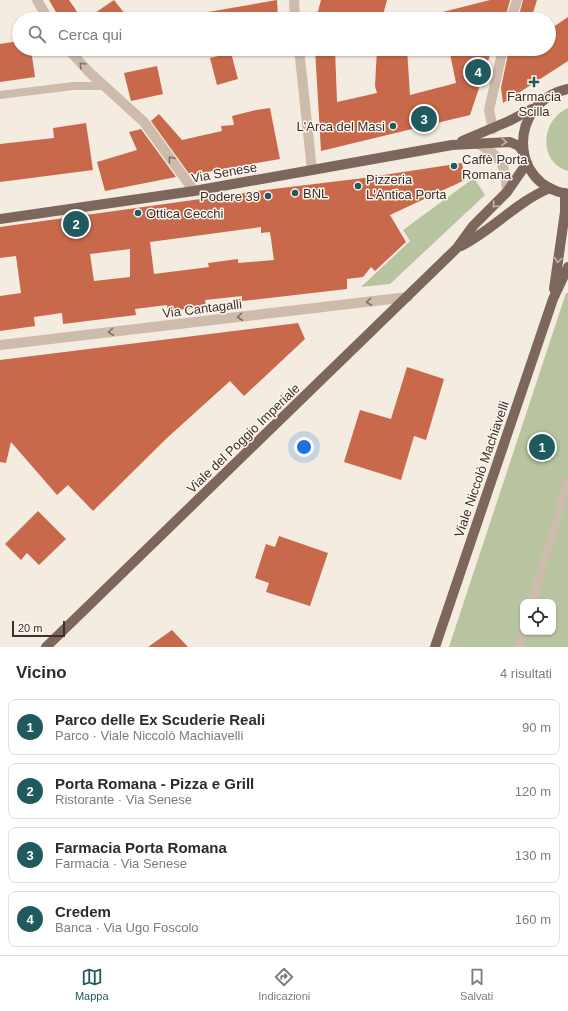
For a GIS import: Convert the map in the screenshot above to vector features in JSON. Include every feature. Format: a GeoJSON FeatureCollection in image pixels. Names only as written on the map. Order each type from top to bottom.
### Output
{"type":"FeatureCollection","features":[{"type":"Feature","properties":{"kind":"main road","name":"Via Senese"},"geometry":{"type":"LineString","coordinates":[[452,145],[493,129],[524,114],[551,95],[568,89]]}},
{"type":"Feature","properties":{"kind":"main road"},"geometry":{"type":"LineString","coordinates":[[538,105],[527,120],[523,132],[526,158],[535,175],[550,188],[567,194]]}},
{"type":"Feature","properties":{"kind":"main road","name":"Via Senese"},"geometry":{"type":"LineString","coordinates":[[0,219],[194,191],[452,145],[510,142],[519,146],[526,158]]}},
{"type":"Feature","properties":{"kind":"main road","name":"Viale del Poggio Imperiale"},"geometry":{"type":"LineString","coordinates":[[46,647],[457,248],[473,226],[507,192],[526,158]]}},
{"type":"Feature","properties":{"kind":"main road","name":"Viale del Poggio Imperiale"},"geometry":{"type":"LineString","coordinates":[[457,248],[480,234],[522,202],[550,188]]}},
{"type":"Feature","properties":{"kind":"main road","name":"Viale Niccolò Machiavelli"},"geometry":{"type":"LineString","coordinates":[[553,299],[567,194]]}},
{"type":"Feature","properties":{"kind":"main road","name":"Viale Niccolò Machiavelli"},"geometry":{"type":"LineString","coordinates":[[435,647],[553,299],[568,267]]}},
{"type":"Feature","properties":{"kind":"street"},"geometry":{"type":"LineString","coordinates":[[37,0],[44,12]]}},
{"type":"Feature","properties":{"kind":"street"},"geometry":{"type":"LineString","coordinates":[[294,0],[295,12]]}},
{"type":"Feature","properties":{"kind":"street"},"geometry":{"type":"LineString","coordinates":[[513,12],[517,0]]}},
{"type":"Feature","properties":{"kind":"street"},"geometry":{"type":"LineString","coordinates":[[75,56],[104,86],[144,122],[194,191]]}},
{"type":"Feature","properties":{"kind":"street"},"geometry":{"type":"LineString","coordinates":[[300,56],[312,170]]}},
{"type":"Feature","properties":{"kind":"street"},"geometry":{"type":"LineString","coordinates":[[493,129],[489,110],[501,56]]}},
{"type":"Feature","properties":{"kind":"street"},"geometry":{"type":"LineString","coordinates":[[477,143],[498,156],[505,172],[507,192]]}},
{"type":"Feature","properties":{"kind":"street","name":"Via Cantagalli"},"geometry":{"type":"LineString","coordinates":[[0,345],[408,297]]}},
{"type":"Feature","properties":{"kind":"lane"},"geometry":{"type":"LineString","coordinates":[[0,95],[73,86],[104,86]]}},
{"type":"Feature","properties":{"kind":"lane"},"geometry":{"type":"LineString","coordinates":[[533,599],[568,481]]}},
{"type":"Feature","properties":{"kind":"lane"},"geometry":{"type":"LineString","coordinates":[[519,647],[523,635]]}},
{"type":"Feature","properties":{"kind":"green space"},"geometry":{"type":"Polygon","coordinates":[[[568,108],[568,171],[558,166],[551,159],[547,150],[546,140],[552,121],[559,113],[568,108]]]}},
{"type":"Feature","properties":{"kind":"green space"},"geometry":{"type":"Polygon","coordinates":[[[474,178],[485,195],[390,284],[361,287],[410,241],[403,230],[474,178]]]}},
{"type":"Feature","properties":{"kind":"green space"},"geometry":{"type":"Polygon","coordinates":[[[566,293],[568,293],[568,647],[449,647],[566,293]]]}},
{"type":"Feature","properties":{"kind":"building"},"geometry":{"type":"Polygon","coordinates":[[[49,0],[69,0],[77,12],[56,12],[49,0]]]}},
{"type":"Feature","properties":{"kind":"building"},"geometry":{"type":"Polygon","coordinates":[[[114,0],[123,12],[96,12],[114,0]]]}},
{"type":"Feature","properties":{"kind":"building"},"geometry":{"type":"Polygon","coordinates":[[[277,0],[278,12],[208,12],[277,0]]]}},
{"type":"Feature","properties":{"kind":"building"},"geometry":{"type":"Polygon","coordinates":[[[321,0],[387,0],[384,12],[318,12],[321,0]]]}},
{"type":"Feature","properties":{"kind":"building"},"geometry":{"type":"Polygon","coordinates":[[[490,0],[510,0],[507,12],[443,12],[490,0]]]}},
{"type":"Feature","properties":{"kind":"building"},"geometry":{"type":"Polygon","coordinates":[[[523,0],[537,0],[533,12],[520,12],[523,0]]]}},
{"type":"Feature","properties":{"kind":"building"},"geometry":{"type":"Polygon","coordinates":[[[568,17],[568,61],[503,103],[501,88],[508,56],[556,56],[556,25],[568,17]]]}},
{"type":"Feature","properties":{"kind":"building"},"geometry":{"type":"Polygon","coordinates":[[[12,42],[12,56],[32,56],[35,77],[0,82],[0,44],[12,42]]]}},
{"type":"Feature","properties":{"kind":"building"},"geometry":{"type":"Polygon","coordinates":[[[218,56],[232,56],[238,79],[217,85],[210,58],[218,56]]]}},
{"type":"Feature","properties":{"kind":"building"},"geometry":{"type":"Polygon","coordinates":[[[315,56],[335,56],[337,102],[377,93],[375,86],[377,56],[407,56],[410,95],[456,83],[450,56],[490,56],[470,115],[321,151],[315,56]]]}},
{"type":"Feature","properties":{"kind":"building"},"geometry":{"type":"Polygon","coordinates":[[[157,66],[163,94],[131,101],[124,73],[157,66]]]}},
{"type":"Feature","properties":{"kind":"building"},"geometry":{"type":"Polygon","coordinates":[[[270,108],[280,159],[190,175],[151,121],[159,114],[182,140],[222,131],[221,126],[234,125],[232,116],[270,108]]]}},
{"type":"Feature","properties":{"kind":"building"},"geometry":{"type":"Polygon","coordinates":[[[86,123],[93,170],[0,182],[0,144],[54,138],[53,128],[86,123]]]}},
{"type":"Feature","properties":{"kind":"building"},"geometry":{"type":"Polygon","coordinates":[[[141,129],[176,177],[105,191],[97,162],[137,150],[129,132],[141,129]]]}},
{"type":"Feature","properties":{"kind":"building"},"geometry":{"type":"Polygon","coordinates":[[[462,163],[465,180],[390,215],[406,242],[375,271],[371,267],[363,277],[347,279],[347,289],[242,301],[242,296],[205,300],[206,307],[168,311],[167,305],[135,309],[136,315],[63,324],[62,313],[34,317],[35,326],[0,331],[0,296],[21,293],[16,256],[0,258],[0,227],[257,191],[364,178],[462,163]],[[261,227],[150,242],[154,274],[209,267],[208,263],[238,259],[238,263],[274,260],[270,232],[261,233],[261,227]],[[130,249],[90,254],[94,281],[130,277],[130,249]]]}},
{"type":"Feature","properties":{"kind":"building"},"geometry":{"type":"Polygon","coordinates":[[[298,323],[305,339],[244,396],[230,381],[167,438],[93,511],[68,485],[57,495],[11,442],[6,463],[0,462],[0,360],[298,323]]]}},
{"type":"Feature","properties":{"kind":"building"},"geometry":{"type":"Polygon","coordinates":[[[407,367],[444,379],[426,440],[414,436],[401,480],[344,462],[360,410],[391,419],[407,367]]]}},
{"type":"Feature","properties":{"kind":"building"},"geometry":{"type":"Polygon","coordinates":[[[38,511],[66,539],[39,565],[27,553],[21,560],[5,544],[38,511]]]}},
{"type":"Feature","properties":{"kind":"building"},"geometry":{"type":"Polygon","coordinates":[[[279,536],[328,553],[310,606],[266,592],[269,583],[255,578],[266,544],[275,547],[279,536]]]}},
{"type":"Feature","properties":{"kind":"building"},"geometry":{"type":"Polygon","coordinates":[[[172,630],[188,647],[148,647],[172,630]]]}},
{"type":"Feature","properties":{"kind":"place","name":"Credem"},"geometry":{"type":"Point","coordinates":[478,72]}},
{"type":"Feature","properties":{"kind":"place","name":"Farmacia Scilla"},"geometry":{"type":"Point","coordinates":[534,82]}},
{"type":"Feature","properties":{"kind":"place","name":"Farmacia Porta Romana"},"geometry":{"type":"Point","coordinates":[424,119]}},
{"type":"Feature","properties":{"kind":"place","name":"L'Arca del Masi"},"geometry":{"type":"Point","coordinates":[393,126]}},
{"type":"Feature","properties":{"kind":"place","name":"Caffè Porta Romana"},"geometry":{"type":"Point","coordinates":[454,166]}},
{"type":"Feature","properties":{"kind":"place","name":"Pizzeria L'Antica Porta"},"geometry":{"type":"Point","coordinates":[358,186]}},
{"type":"Feature","properties":{"kind":"place","name":"BNL"},"geometry":{"type":"Point","coordinates":[295,193]}},
{"type":"Feature","properties":{"kind":"place","name":"Podere 39"},"geometry":{"type":"Point","coordinates":[268,196]}},
{"type":"Feature","properties":{"kind":"place","name":"Ottica Cecchi"},"geometry":{"type":"Point","coordinates":[138,213]}},
{"type":"Feature","properties":{"kind":"place","name":"Porta Romana - Pizza e Grill"},"geometry":{"type":"Point","coordinates":[76,224]}},
{"type":"Feature","properties":{"kind":"place","name":"Parco delle Ex Scuderie Reali"},"geometry":{"type":"Point","coordinates":[542,447]}}]}
